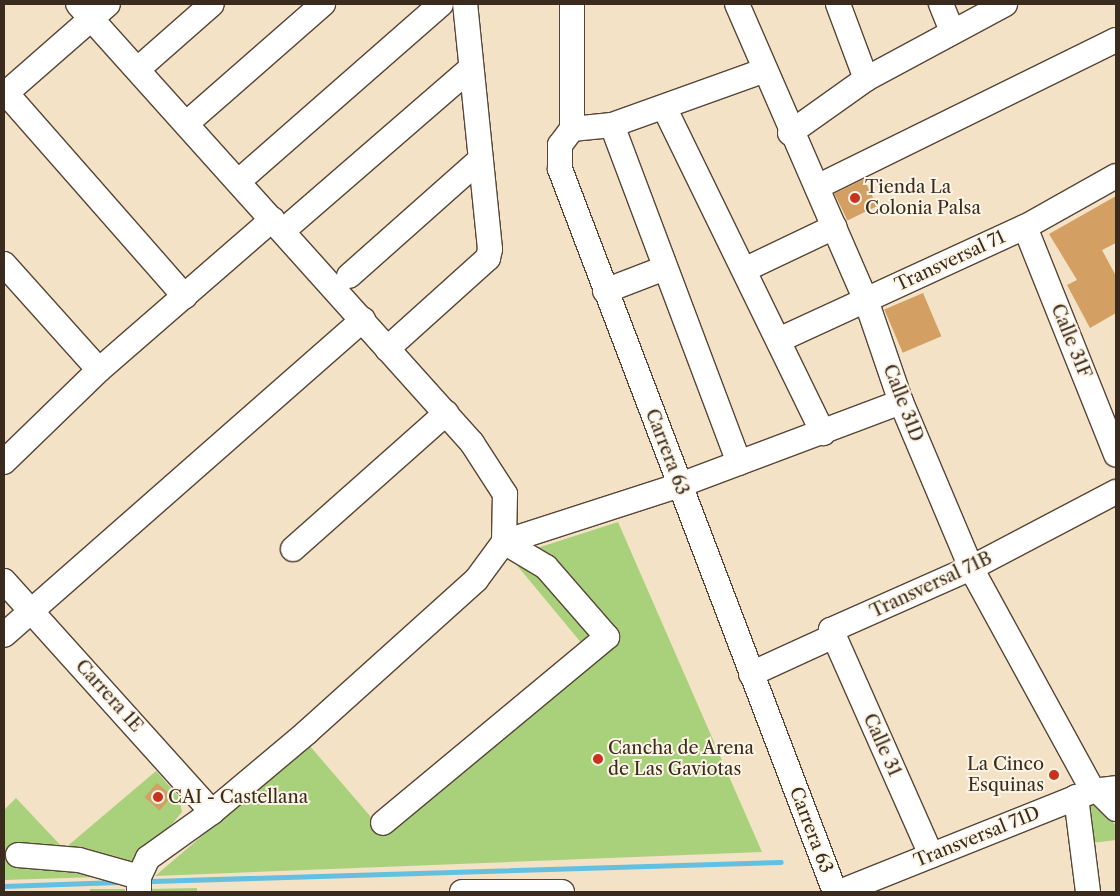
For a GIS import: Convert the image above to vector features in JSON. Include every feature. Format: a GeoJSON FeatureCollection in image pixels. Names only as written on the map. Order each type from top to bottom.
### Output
{"type":"FeatureCollection","features":[{"type":"Feature","properties":{"kind":"street"},"geometry":{"type":"LineString","coordinates":[[108,4],[84,12],[5,94],[185,297]]}},
{"type":"Feature","properties":{"kind":"street"},"geometry":{"type":"LineString","coordinates":[[138,69],[212,4]]}},
{"type":"Feature","properties":{"kind":"street"},"geometry":{"type":"LineString","coordinates":[[187,123],[323,4]]}},
{"type":"Feature","properties":{"kind":"street"},"geometry":{"type":"LineString","coordinates":[[240,180],[441,4]]}},
{"type":"Feature","properties":{"kind":"street"},"geometry":{"type":"LineString","coordinates":[[387,349],[488,258],[482,159],[465,4]]}},
{"type":"Feature","properties":{"kind":"street","name":"Carrera 63"},"geometry":{"type":"LineString","coordinates":[[572,4],[572,129],[560,145],[560,169],[605,291],[672,487],[751,674],[836,892]]}},
{"type":"Feature","properties":{"kind":"street","name":"Calle 31D"},"geometry":{"type":"LineString","coordinates":[[737,4],[790,133],[817,187],[866,300],[902,402],[971,568],[1096,792]]}},
{"type":"Feature","properties":{"kind":"street"},"geometry":{"type":"LineString","coordinates":[[838,4],[866,79]]}},
{"type":"Feature","properties":{"kind":"street"},"geometry":{"type":"LineString","coordinates":[[941,4],[952,31]]}},
{"type":"Feature","properties":{"kind":"street"},"geometry":{"type":"LineString","coordinates":[[790,133],[866,79],[1005,4]]}},
{"type":"Feature","properties":{"kind":"street"},"geometry":{"type":"LineString","coordinates":[[18,855],[79,860],[139,885],[148,858],[212,812],[476,580],[504,542],[505,494],[488,465],[446,413],[387,349],[240,180],[84,12]]}},
{"type":"Feature","properties":{"kind":"street"},"geometry":{"type":"LineString","coordinates":[[817,187],[1116,40]]}},
{"type":"Feature","properties":{"kind":"street"},"geometry":{"type":"LineString","coordinates":[[4,462],[99,370],[185,297],[279,225],[471,68]]}},
{"type":"Feature","properties":{"kind":"street"},"geometry":{"type":"LineString","coordinates":[[572,129],[612,125],[763,71]]}},
{"type":"Feature","properties":{"kind":"street"},"geometry":{"type":"LineString","coordinates":[[664,106],[781,339],[823,433]]}},
{"type":"Feature","properties":{"kind":"street"},"geometry":{"type":"LineString","coordinates":[[612,125],[739,463]]}},
{"type":"Feature","properties":{"kind":"street"},"geometry":{"type":"LineString","coordinates":[[349,276],[482,159]]}},
{"type":"Feature","properties":{"kind":"street","name":"Transversal 71"},"geometry":{"type":"LineString","coordinates":[[781,339],[1025,227],[1116,176]]}},
{"type":"Feature","properties":{"kind":"street"},"geometry":{"type":"LineString","coordinates":[[746,269],[834,227]]}},
{"type":"Feature","properties":{"kind":"street","name":"Calle 31F"},"geometry":{"type":"LineString","coordinates":[[1025,227],[1116,455]]}},
{"type":"Feature","properties":{"kind":"street"},"geometry":{"type":"LineString","coordinates":[[4,264],[99,370]]}},
{"type":"Feature","properties":{"kind":"street"},"geometry":{"type":"LineString","coordinates":[[605,291],[665,268]]}},
{"type":"Feature","properties":{"kind":"street"},"geometry":{"type":"LineString","coordinates":[[4,635],[363,320]]}},
{"type":"Feature","properties":{"kind":"street"},"geometry":{"type":"LineString","coordinates":[[504,542],[608,510],[823,433],[902,402]]}},
{"type":"Feature","properties":{"kind":"street"},"geometry":{"type":"LineString","coordinates":[[293,549],[446,413]]}},
{"type":"Feature","properties":{"kind":"street","name":"Transversal 71B"},"geometry":{"type":"LineString","coordinates":[[751,674],[834,636],[831,630],[971,568],[1116,492]]}},
{"type":"Feature","properties":{"kind":"street"},"geometry":{"type":"LineString","coordinates":[[383,823],[606,637],[546,567],[504,542]]}},
{"type":"Feature","properties":{"kind":"street","name":"Carrera 1E"},"geometry":{"type":"LineString","coordinates":[[4,581],[212,812]]}},
{"type":"Feature","properties":{"kind":"street","name":"Calle 31"},"geometry":{"type":"LineString","coordinates":[[834,636],[931,855]]}},
{"type":"Feature","properties":{"kind":"street"},"geometry":{"type":"LineString","coordinates":[[1096,792],[1116,809]]}},
{"type":"Feature","properties":{"kind":"street"},"geometry":{"type":"LineString","coordinates":[[1088,892],[1096,792]]}},
{"type":"Feature","properties":{"kind":"street","name":"Transversal 71D"},"geometry":{"type":"LineString","coordinates":[[840,892],[1096,792]]}},
{"type":"Feature","properties":{"kind":"street"},"geometry":{"type":"LineString","coordinates":[[462,891],[562,892]]}},
{"type":"Feature","properties":{"kind":"green space"},"geometry":{"type":"Polygon","coordinates":[[[618,522],[762,852],[155,876],[309,745],[383,831],[593,657],[515,563],[531,550],[618,522]]]}},
{"type":"Feature","properties":{"kind":"green space"},"geometry":{"type":"Polygon","coordinates":[[[156,771],[179,797],[182,812],[129,876],[4,880],[4,810],[16,798],[64,849],[156,771]]]}},
{"type":"Feature","properties":{"kind":"green space"},"geometry":{"type":"Polygon","coordinates":[[[1088,798],[1116,825],[1116,840],[1092,843],[1088,798]]]}},
{"type":"Feature","properties":{"kind":"green space"},"geometry":{"type":"Polygon","coordinates":[[[197,888],[197,892],[147,892],[147,889],[197,888]]]}},
{"type":"Feature","properties":{"kind":"green space"},"geometry":{"type":"Polygon","coordinates":[[[90,889],[125,889],[125,892],[90,892],[90,889]]]}},
{"type":"Feature","properties":{"kind":"building","name":"Tienda La Colonia Palsa"},"geometry":{"type":"Polygon","coordinates":[[[864,179],[877,206],[847,220],[834,193],[864,179]]]}},
{"type":"Feature","properties":{"kind":"building"},"geometry":{"type":"Polygon","coordinates":[[[1116,196],[1116,243],[1102,250],[1116,276],[1116,313],[1090,328],[1067,285],[1077,280],[1049,234],[1116,196]]]}},
{"type":"Feature","properties":{"kind":"building"},"geometry":{"type":"Polygon","coordinates":[[[923,293],[941,336],[903,353],[884,309],[923,293]]]}},
{"type":"Feature","properties":{"kind":"building","name":"CAI - Castellana"},"geometry":{"type":"Polygon","coordinates":[[[157,783],[172,796],[160,810],[145,797],[157,783]]]}},
{"type":"Feature","properties":{"kind":"waterway"},"geometry":{"type":"LineString","coordinates":[[152,881],[781,862]]}},
{"type":"Feature","properties":{"kind":"waterway"},"geometry":{"type":"LineString","coordinates":[[4,886],[118,882]]}},
{"type":"Feature","properties":{"kind":"place","name":"Tienda La Colonia Palsa"},"geometry":{"type":"Point","coordinates":[855,198]}},
{"type":"Feature","properties":{"kind":"place","name":"Cancha de Arena de Las Gaviotas"},"geometry":{"type":"Point","coordinates":[598,759]}},
{"type":"Feature","properties":{"kind":"place","name":"La Cinco Esquinas"},"geometry":{"type":"Point","coordinates":[1054,775]}},
{"type":"Feature","properties":{"kind":"place","name":"CAI - Castellana"},"geometry":{"type":"Point","coordinates":[158,797]}}]}
